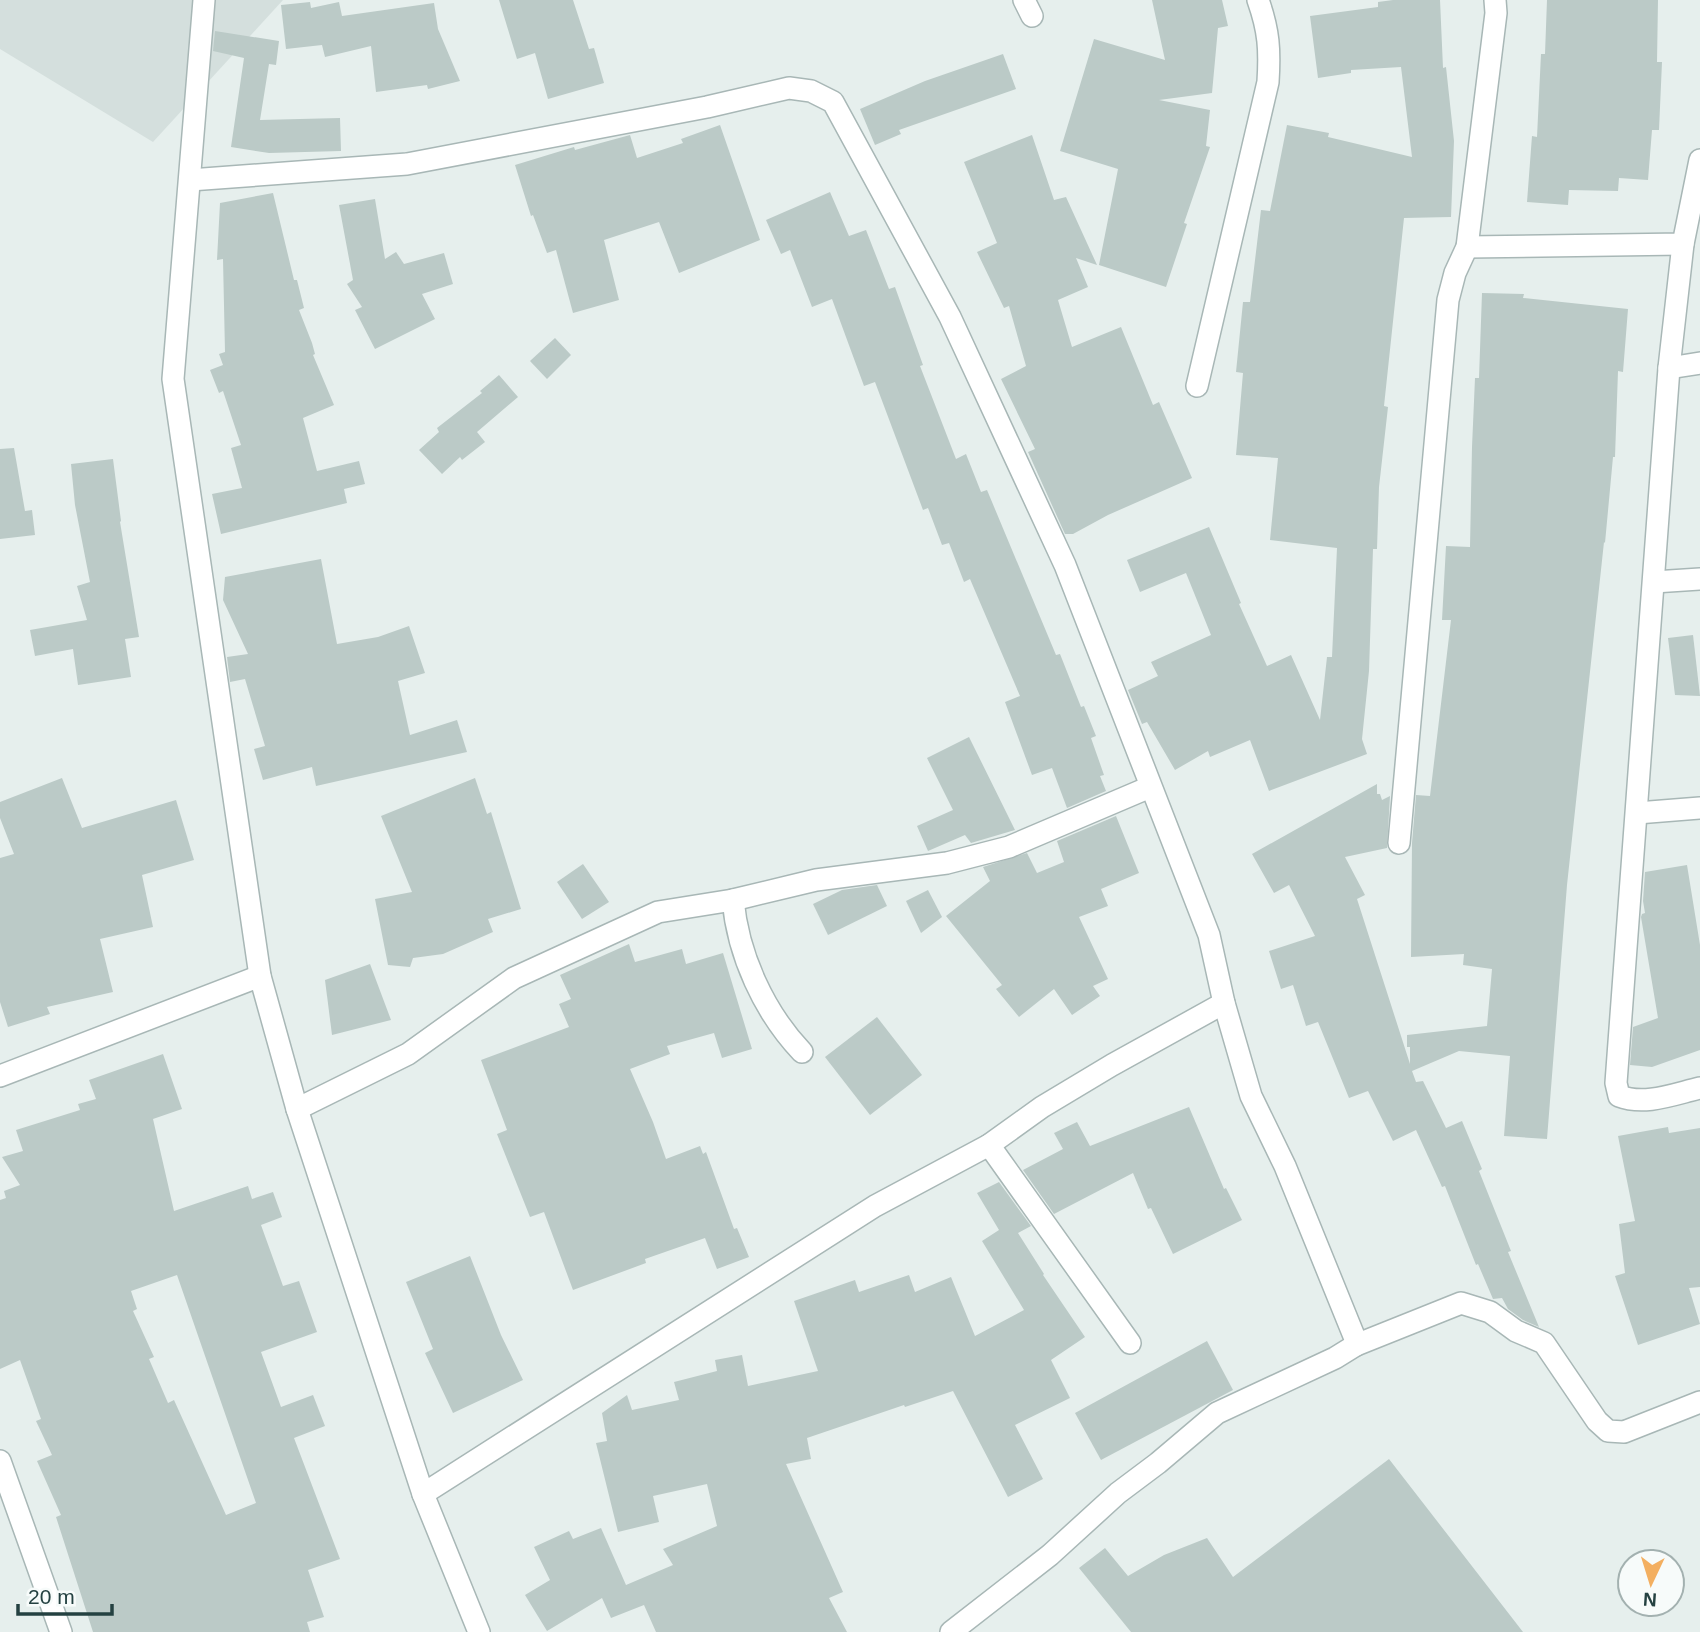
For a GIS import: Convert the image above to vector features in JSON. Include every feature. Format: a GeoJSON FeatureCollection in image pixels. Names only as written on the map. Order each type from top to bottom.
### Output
{"type":"FeatureCollection","features":[{"type":"Feature","properties":{"kind":"street"},"geometry":{"type":"LineString","coordinates":[[204,0],[173,380],[260,976],[297,1109],[423,1494],[479,1632]]}},
{"type":"Feature","properties":{"kind":"street"},"geometry":{"type":"LineString","coordinates":[[1197,386],[1268,82],[1270,47],[1258,0]]}},
{"type":"Feature","properties":{"kind":"street"},"geometry":{"type":"LineString","coordinates":[[1399,843],[1448,300],[1455,273],[1467,247],[1496,13],[1495,0]]}},
{"type":"Feature","properties":{"kind":"street"},"geometry":{"type":"LineString","coordinates":[[190,180],[407,164],[707,107],[789,88],[811,91],[833,102],[950,317],[1059,553],[1209,935],[1224,1003],[1251,1096],[1285,1166],[1356,1345]]}},
{"type":"Feature","properties":{"kind":"street"},"geometry":{"type":"LineString","coordinates":[[1700,160],[1683,244],[1669,368],[1616,1083],[1619,1096],[1630,1100],[1647,1100],[1700,1088]]}},
{"type":"Feature","properties":{"kind":"street"},"geometry":{"type":"LineString","coordinates":[[1467,247],[1656,242],[1683,244]]}},
{"type":"Feature","properties":{"kind":"street"},"geometry":{"type":"LineString","coordinates":[[1669,368],[1700,363]]}},
{"type":"Feature","properties":{"kind":"street"},"geometry":{"type":"LineString","coordinates":[[1654,582],[1700,579]]}},
{"type":"Feature","properties":{"kind":"street"},"geometry":{"type":"LineString","coordinates":[[297,1109],[408,1054],[514,978],[658,912],[733,900],[816,880],[947,863],[1009,847],[1150,787]]}},
{"type":"Feature","properties":{"kind":"street"},"geometry":{"type":"LineString","coordinates":[[1637,813],[1700,808]]}},
{"type":"Feature","properties":{"kind":"street"},"geometry":{"type":"LineString","coordinates":[[733,900],[735,920],[747,964],[783,1032],[802,1052]]}},
{"type":"Feature","properties":{"kind":"street"},"geometry":{"type":"LineString","coordinates":[[0,1076],[260,976]]}},
{"type":"Feature","properties":{"kind":"street"},"geometry":{"type":"LineString","coordinates":[[423,1494],[875,1206],[989,1145],[1042,1107],[1224,1003]]}},
{"type":"Feature","properties":{"kind":"street"},"geometry":{"type":"LineString","coordinates":[[989,1145],[1130,1343]]}},
{"type":"Feature","properties":{"kind":"street"},"geometry":{"type":"LineString","coordinates":[[951,1632],[1050,1555],[1118,1493],[1216,1413],[1335,1358],[1356,1345],[1461,1303],[1490,1312],[1516,1331],[1544,1343],[1597,1421],[1608,1431],[1624,1432],[1700,1402]]}},
{"type":"Feature","properties":{"kind":"street"},"geometry":{"type":"LineString","coordinates":[[0,1461],[61,1632]]}},
{"type":"Feature","properties":{"kind":"shaded area"},"geometry":{"type":"Polygon","coordinates":[[[0,0],[283,0],[153,142],[0,49],[0,0]]]}},
{"type":"Feature","properties":{"kind":"building"},"geometry":{"type":"Polygon","coordinates":[[[499,0],[573,0],[589,49],[594,48],[604,83],[548,99],[535,53],[517,59],[499,0]]]}},
{"type":"Feature","properties":{"kind":"building"},"geometry":{"type":"Polygon","coordinates":[[[1152,0],[1222,0],[1228,26],[1218,28],[1212,93],[1159,100],[1210,110],[1206,146],[1210,147],[1166,287],[1099,265],[1118,169],[1060,151],[1094,39],[1165,60],[1152,0]]]}},
{"type":"Feature","properties":{"kind":"building"},"geometry":{"type":"Polygon","coordinates":[[[1440,0],[1443,68],[1446,67],[1454,141],[1451,217],[1404,218],[1384,406],[1388,407],[1379,487],[1377,549],[1373,549],[1369,671],[1362,739],[1367,754],[1269,791],[1250,740],[1210,757],[1208,751],[1175,770],[1147,722],[1142,724],[1128,690],[1158,676],[1151,662],[1211,635],[1186,573],[1140,592],[1127,560],[1209,527],[1267,666],[1291,655],[1320,720],[1327,657],[1332,657],[1337,548],[1270,540],[1278,458],[1236,455],[1243,373],[1236,372],[1243,302],[1250,302],[1261,210],[1270,211],[1287,125],[1329,133],[1328,137],[1412,157],[1401,67],[1351,70],[1351,73],[1318,78],[1310,16],[1378,7],[1378,2],[1440,0]]]}},
{"type":"Feature","properties":{"kind":"building"},"geometry":{"type":"Polygon","coordinates":[[[1547,0],[1658,0],[1657,62],[1662,62],[1659,130],[1652,130],[1648,180],[1619,178],[1618,191],[1569,190],[1568,205],[1527,202],[1532,136],[1537,137],[1547,0]]]}},
{"type":"Feature","properties":{"kind":"building"},"geometry":{"type":"Polygon","coordinates":[[[310,2],[311,8],[339,2],[342,16],[434,3],[438,29],[460,81],[428,89],[427,85],[376,92],[371,46],[325,57],[322,45],[286,49],[281,5],[310,2]]]}},
{"type":"Feature","properties":{"kind":"building"},"geometry":{"type":"Polygon","coordinates":[[[215,31],[279,41],[276,65],[269,64],[260,120],[340,118],[341,151],[269,153],[231,147],[244,58],[213,51],[215,31]]]}},
{"type":"Feature","properties":{"kind":"building"},"geometry":{"type":"Polygon","coordinates":[[[1003,54],[1016,89],[899,130],[901,134],[875,145],[860,109],[925,81],[1003,54]]]}},
{"type":"Feature","properties":{"kind":"building"},"geometry":{"type":"Polygon","coordinates":[[[720,125],[760,240],[679,273],[659,222],[604,240],[619,300],[573,313],[556,250],[547,253],[533,215],[531,216],[515,165],[574,147],[575,150],[630,135],[637,158],[683,143],[681,139],[720,125]]]}},
{"type":"Feature","properties":{"kind":"building"},"geometry":{"type":"Polygon","coordinates":[[[1032,135],[1054,200],[1066,197],[1097,265],[1076,258],[1088,287],[1058,300],[1072,347],[1121,327],[1153,405],[1159,402],[1192,478],[1108,515],[1073,534],[1065,534],[1028,452],[1035,449],[1001,379],[1026,366],[1009,306],[1004,308],[977,252],[997,243],[964,162],[1032,135]]]}},
{"type":"Feature","properties":{"kind":"building"},"geometry":{"type":"Polygon","coordinates":[[[830,192],[849,236],[866,230],[889,289],[895,287],[923,365],[920,366],[956,459],[966,454],[981,492],[987,490],[1056,655],[1060,654],[1096,736],[1091,738],[1104,775],[1100,776],[1106,791],[1067,808],[1052,768],[1032,775],[1005,702],[1020,696],[970,579],[964,582],[949,543],[942,545],[928,508],[923,510],[875,382],[864,386],[832,299],[812,307],[790,250],[781,254],[766,220],[830,192]]]}},
{"type":"Feature","properties":{"kind":"building"},"geometry":{"type":"Polygon","coordinates":[[[273,193],[294,280],[297,280],[304,308],[299,310],[312,343],[313,355],[334,405],[303,418],[317,471],[359,461],[365,484],[344,489],[347,503],[221,534],[212,494],[242,488],[231,448],[241,445],[223,391],[219,393],[210,370],[223,365],[219,354],[225,352],[223,259],[217,260],[220,203],[273,193]]]}},
{"type":"Feature","properties":{"kind":"building"},"geometry":{"type":"Polygon","coordinates":[[[375,199],[385,259],[396,252],[404,264],[444,253],[453,284],[422,294],[435,319],[375,349],[355,310],[362,307],[347,284],[353,280],[339,205],[375,199]]]}},
{"type":"Feature","properties":{"kind":"building"},"geometry":{"type":"Polygon","coordinates":[[[1482,293],[1524,294],[1523,298],[1628,309],[1623,372],[1618,371],[1615,457],[1567,885],[1547,1139],[1504,1136],[1510,1056],[1459,1051],[1412,1071],[1416,1082],[1423,1081],[1446,1128],[1462,1121],[1511,1251],[1508,1252],[1539,1327],[1508,1309],[1502,1298],[1493,1299],[1478,1264],[1476,1265],[1445,1186],[1442,1187],[1416,1130],[1393,1141],[1368,1091],[1349,1098],[1318,1022],[1306,1026],[1293,985],[1281,989],[1269,951],[1315,936],[1289,885],[1274,893],[1252,854],[1377,784],[1377,794],[1380,794],[1382,800],[1390,796],[1387,848],[1345,857],[1365,895],[1357,899],[1410,1064],[1407,1035],[1487,1026],[1492,969],[1463,965],[1464,954],[1411,957],[1412,843],[1416,795],[1430,796],[1451,620],[1442,620],[1446,546],[1470,547],[1475,378],[1479,378],[1482,293]]]}},
{"type":"Feature","properties":{"kind":"building"},"geometry":{"type":"Polygon","coordinates":[[[555,338],[571,355],[547,379],[530,361],[555,338]]]}},
{"type":"Feature","properties":{"kind":"building"},"geometry":{"type":"Polygon","coordinates":[[[499,375],[518,397],[477,432],[485,442],[462,460],[460,457],[442,474],[419,450],[439,432],[437,428],[482,393],[480,391],[499,375]]]}},
{"type":"Feature","properties":{"kind":"building"},"geometry":{"type":"Polygon","coordinates":[[[14,448],[25,511],[32,510],[35,535],[0,539],[0,449],[14,448]]]}},
{"type":"Feature","properties":{"kind":"building"},"geometry":{"type":"Polygon","coordinates":[[[113,459],[120,522],[139,637],[125,639],[131,677],[78,685],[73,649],[35,656],[30,630],[87,620],[77,586],[90,582],[75,505],[71,464],[113,459]]]}},
{"type":"Feature","properties":{"kind":"building"},"geometry":{"type":"Polygon","coordinates":[[[321,559],[337,644],[378,637],[409,626],[425,673],[398,681],[410,735],[457,720],[467,752],[316,786],[312,767],[263,780],[254,749],[265,746],[245,679],[230,682],[227,657],[248,654],[223,600],[225,577],[321,559]]]}},
{"type":"Feature","properties":{"kind":"building"},"geometry":{"type":"Polygon","coordinates":[[[1693,635],[1700,696],[1675,695],[1668,638],[1693,635]]]}},
{"type":"Feature","properties":{"kind":"building"},"geometry":{"type":"Polygon","coordinates":[[[969,737],[1015,830],[971,843],[965,835],[928,851],[917,826],[953,810],[927,758],[969,737]]]}},
{"type":"Feature","properties":{"kind":"building"},"geometry":{"type":"Polygon","coordinates":[[[62,778],[82,828],[176,800],[194,860],[142,875],[153,927],[100,939],[113,992],[47,1007],[50,1014],[8,1027],[0,1002],[0,858],[14,854],[0,818],[0,802],[62,778]]]}},
{"type":"Feature","properties":{"kind":"building"},"geometry":{"type":"Polygon","coordinates":[[[475,778],[487,814],[491,812],[521,909],[488,919],[493,932],[443,954],[413,958],[410,967],[388,965],[375,899],[412,892],[381,816],[475,778]]]}},
{"type":"Feature","properties":{"kind":"building"},"geometry":{"type":"Polygon","coordinates":[[[1116,816],[1139,873],[1101,889],[1108,906],[1079,917],[1108,979],[1093,986],[1100,996],[1072,1015],[1054,989],[1019,1017],[996,989],[1002,985],[946,916],[990,881],[983,867],[1027,853],[1037,873],[1064,862],[1057,841],[1116,816]]]}},
{"type":"Feature","properties":{"kind":"building"},"geometry":{"type":"Polygon","coordinates":[[[583,864],[609,902],[582,919],[557,882],[583,864]]]}},
{"type":"Feature","properties":{"kind":"building"},"geometry":{"type":"Polygon","coordinates":[[[1687,865],[1700,945],[1700,1050],[1652,1067],[1630,1065],[1633,1027],[1658,1018],[1641,917],[1645,913],[1645,872],[1687,865]]]}},
{"type":"Feature","properties":{"kind":"building"},"geometry":{"type":"Polygon","coordinates":[[[877,885],[887,906],[828,935],[813,904],[842,890],[877,885]]]}},
{"type":"Feature","properties":{"kind":"building"},"geometry":{"type":"Polygon","coordinates":[[[928,890],[942,917],[921,933],[906,901],[928,890]]]}},
{"type":"Feature","properties":{"kind":"building"},"geometry":{"type":"Polygon","coordinates":[[[629,944],[635,962],[682,949],[686,964],[723,953],[752,1049],[722,1058],[714,1033],[667,1046],[670,1054],[630,1069],[666,1159],[700,1146],[703,1154],[706,1152],[734,1229],[737,1228],[749,1257],[717,1269],[705,1238],[645,1259],[646,1263],[573,1290],[544,1212],[530,1217],[497,1134],[507,1130],[481,1060],[569,1027],[559,1004],[571,999],[560,975],[629,944]]]}},
{"type":"Feature","properties":{"kind":"building"},"geometry":{"type":"Polygon","coordinates":[[[370,964],[391,1020],[332,1035],[325,980],[370,964]]]}},
{"type":"Feature","properties":{"kind":"building"},"geometry":{"type":"Polygon","coordinates":[[[877,1017],[922,1075],[870,1115],[825,1057],[877,1017]]]}},
{"type":"Feature","properties":{"kind":"building"},"geometry":{"type":"Polygon","coordinates":[[[163,1054],[182,1109],[153,1119],[174,1211],[248,1186],[252,1199],[273,1192],[282,1217],[261,1225],[283,1286],[299,1281],[317,1332],[261,1352],[281,1407],[313,1395],[325,1426],[294,1438],[340,1559],[308,1570],[324,1617],[307,1622],[310,1632],[93,1632],[56,1517],[61,1515],[37,1461],[52,1455],[36,1421],[41,1419],[20,1360],[0,1369],[0,1200],[6,1198],[4,1191],[20,1185],[2,1157],[23,1151],[16,1130],[80,1110],[78,1104],[96,1099],[89,1080],[163,1054]],[[177,1275],[131,1291],[137,1309],[133,1311],[154,1357],[149,1359],[168,1403],[174,1400],[226,1515],[256,1503],[177,1275]]]}},
{"type":"Feature","properties":{"kind":"building"},"geometry":{"type":"Polygon","coordinates":[[[1189,1107],[1224,1189],[1226,1188],[1242,1220],[1173,1254],[1151,1208],[1148,1209],[1133,1173],[1054,1214],[1023,1170],[1063,1149],[1054,1133],[1077,1122],[1090,1146],[1189,1107]]]}},
{"type":"Feature","properties":{"kind":"building"},"geometry":{"type":"Polygon","coordinates":[[[1668,1127],[1669,1133],[1700,1128],[1700,1287],[1689,1288],[1700,1324],[1638,1345],[1615,1276],[1625,1273],[1619,1224],[1635,1221],[1618,1136],[1668,1127]]]}},
{"type":"Feature","properties":{"kind":"building"},"geometry":{"type":"Polygon","coordinates":[[[999,1182],[1031,1226],[1018,1233],[1085,1337],[1051,1360],[1070,1398],[1015,1425],[1043,1479],[1008,1497],[953,1391],[905,1407],[904,1405],[807,1438],[811,1459],[786,1464],[843,1592],[829,1598],[847,1632],[656,1632],[644,1605],[611,1618],[602,1598],[547,1631],[525,1595],[550,1580],[534,1547],[569,1531],[573,1539],[601,1528],[626,1585],[673,1565],[663,1549],[717,1526],[707,1484],[653,1496],[659,1522],[618,1532],[596,1443],[607,1441],[602,1413],[627,1395],[632,1410],[679,1400],[674,1382],[717,1371],[715,1360],[742,1355],[748,1386],[818,1371],[794,1301],[855,1280],[859,1292],[909,1275],[915,1292],[951,1277],[975,1336],[1024,1310],[982,1241],[999,1230],[977,1193],[999,1182]]]}},
{"type":"Feature","properties":{"kind":"building"},"geometry":{"type":"Polygon","coordinates":[[[470,1256],[501,1335],[523,1380],[453,1413],[425,1353],[433,1349],[406,1282],[470,1256]]]}},
{"type":"Feature","properties":{"kind":"building"},"geometry":{"type":"Polygon","coordinates":[[[1207,1341],[1233,1390],[1101,1460],[1075,1413],[1207,1341]]]}},
{"type":"Feature","properties":{"kind":"building"},"geometry":{"type":"Polygon","coordinates":[[[1389,1459],[1523,1632],[1131,1632],[1079,1568],[1105,1548],[1128,1576],[1164,1555],[1207,1538],[1233,1577],[1389,1459]]]}}]}
